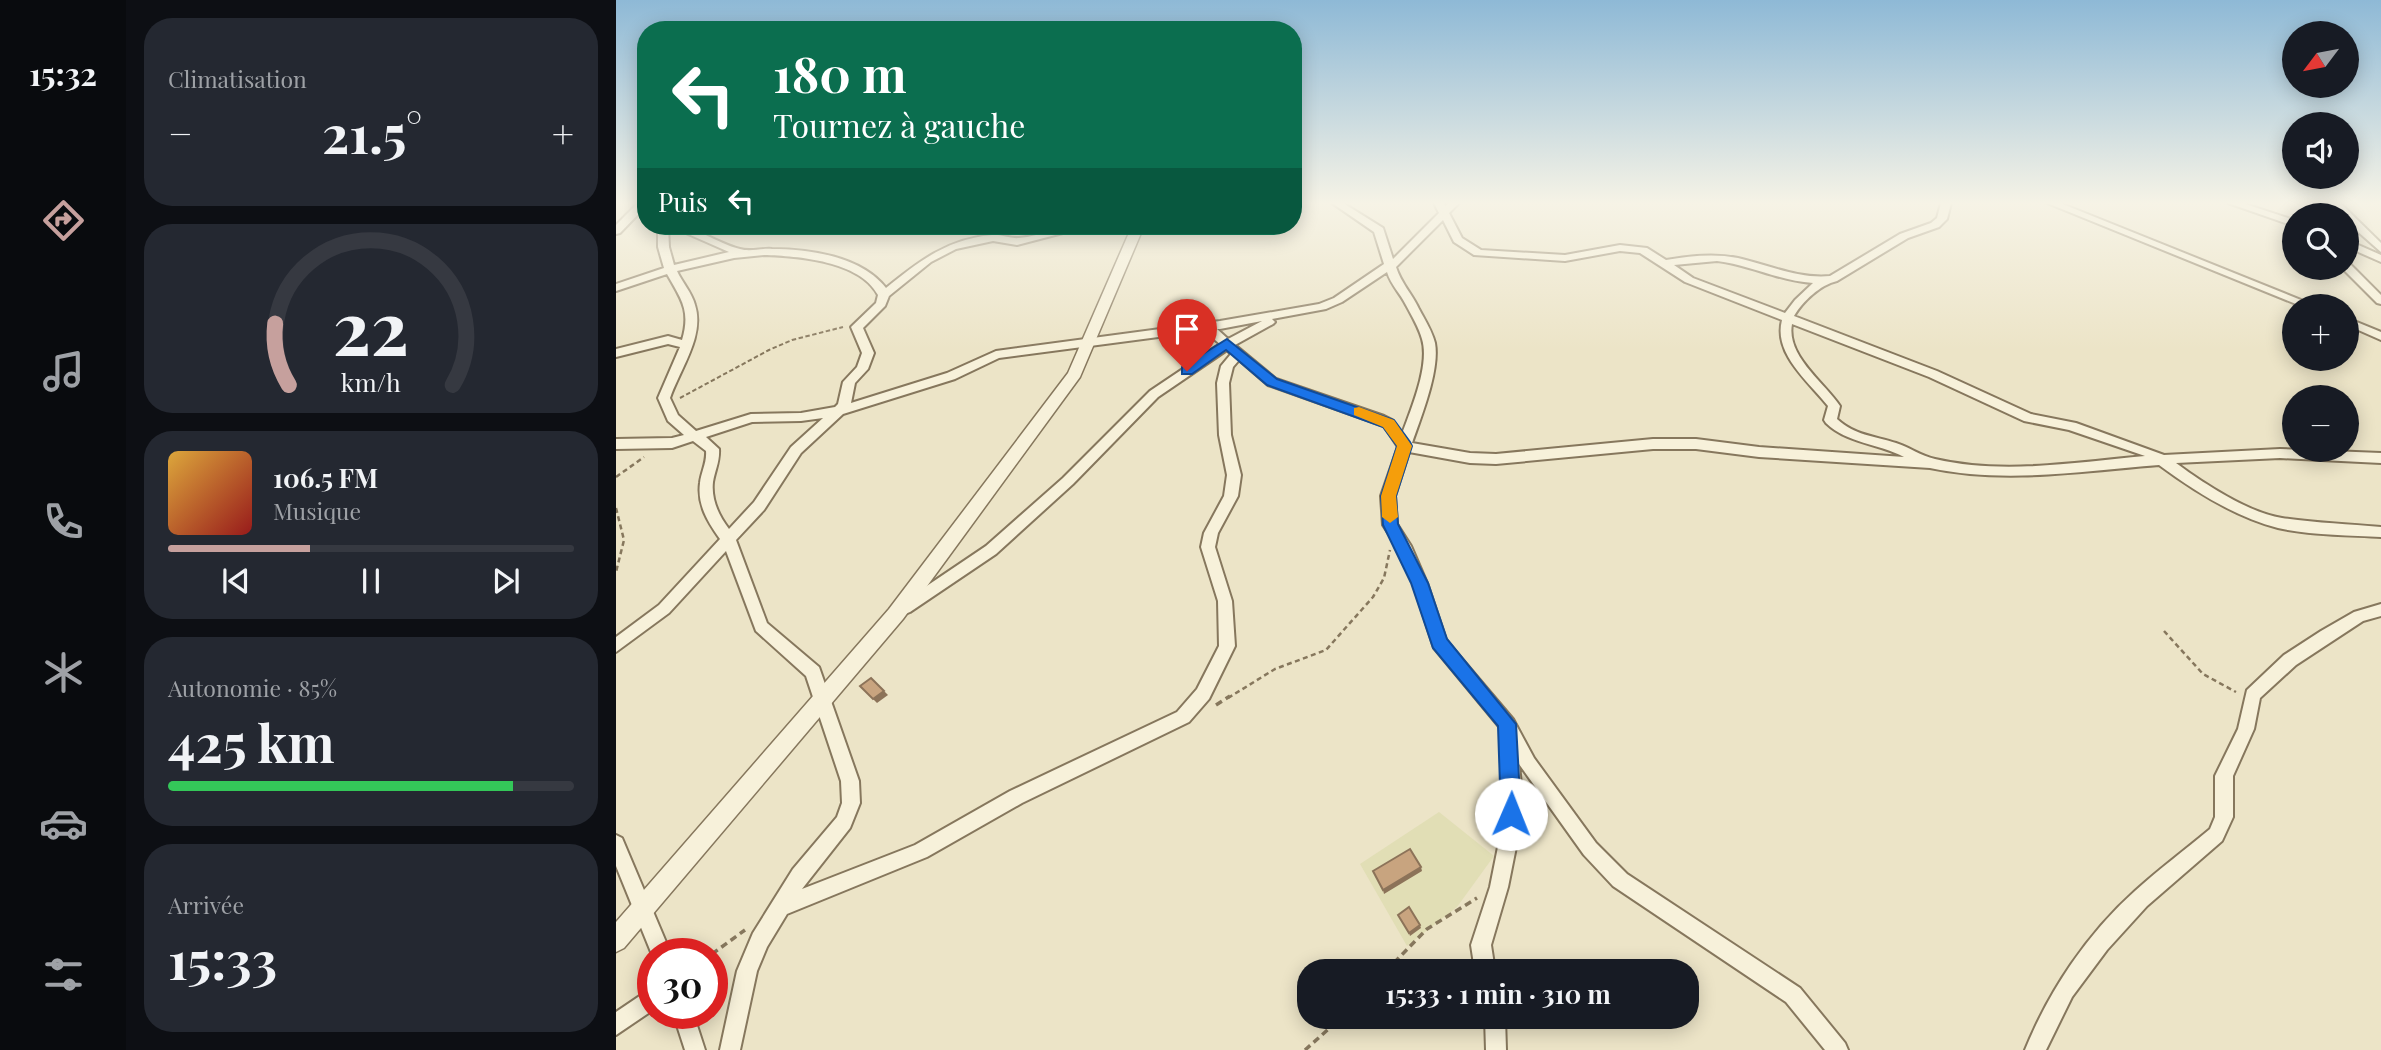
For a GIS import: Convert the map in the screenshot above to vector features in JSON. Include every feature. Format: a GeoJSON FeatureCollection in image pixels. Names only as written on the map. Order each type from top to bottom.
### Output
{"type":"FeatureCollection","features":[{"type":"Feature","properties":{"kind":"street"},"geometry":{"type":"LineString","coordinates":[[665,252],[671,270],[688,296],[691,309],[686,345],[664,398],[668,410],[682,429],[707,444],[714,453],[706,485],[711,516],[729,540],[761,627],[813,672],[850,781],[851,803],[844,822],[777,909],[747,971],[730,1050]]}},
{"type":"Feature","properties":{"kind":"street"},"geometry":{"type":"LineString","coordinates":[[737,252],[742,254]]}},
{"type":"Feature","properties":{"kind":"street"},"geometry":{"type":"LineString","coordinates":[[616,646],[664,609],[758,506],[796,450],[839,411],[848,398],[849,382],[865,363],[867,353],[857,327],[881,304],[884,295],[926,260],[943,252]]}},
{"type":"Feature","properties":{"kind":"street"},"geometry":{"type":"LineString","coordinates":[[616,940],[897,614],[1075,374],[1127,252]]}},
{"type":"Feature","properties":{"kind":"street"},"geometry":{"type":"LineString","coordinates":[[1385,252],[1395,281],[1410,301],[1419,320],[1430,351],[1423,392],[1388,496],[1391,525],[1404,546],[1420,583],[1439,643],[1507,724],[1528,764],[1590,849],[1620,880],[1793,995],[1838,1050]]}},
{"type":"Feature","properties":{"kind":"street"},"geometry":{"type":"LineString","coordinates":[[616,444],[672,443],[759,416],[801,416],[839,411],[951,376],[996,355],[1290,313],[1338,300],[1390,266],[1403,252]]}},
{"type":"Feature","properties":{"kind":"street"},"geometry":{"type":"LineString","coordinates":[[1477,252],[1565,258],[1601,252]]}},
{"type":"Feature","properties":{"kind":"street"},"geometry":{"type":"LineString","coordinates":[[1646,252],[1689,280],[1933,374],[2028,418],[2096,434],[2164,461],[2199,487],[2256,515],[2280,523],[2381,532]]}},
{"type":"Feature","properties":{"kind":"street"},"geometry":{"type":"LineString","coordinates":[[1879,252],[1851,270],[1822,281],[1787,318],[1784,333],[1790,348],[1834,406],[1830,420],[1837,428],[1856,439],[1890,446],[1930,463]]}},
{"type":"Feature","properties":{"kind":"street"},"geometry":{"type":"LineString","coordinates":[[2175,252],[2282,294]]}},
{"type":"Feature","properties":{"kind":"street"},"geometry":{"type":"LineString","coordinates":[[616,288],[671,270],[742,254],[813,253],[857,271],[882,289],[884,295]]}},
{"type":"Feature","properties":{"kind":"street"},"geometry":{"type":"LineString","coordinates":[[1664,264],[1726,259],[1822,281]]}},
{"type":"Feature","properties":{"kind":"street"},"geometry":{"type":"LineString","coordinates":[[2359,280],[2381,301]]}},
{"type":"Feature","properties":{"kind":"street"},"geometry":{"type":"LineString","coordinates":[[897,614],[991,550],[1068,481],[1154,394],[1290,313]]}},
{"type":"Feature","properties":{"kind":"street"},"geometry":{"type":"LineString","coordinates":[[1206,326],[1272,382],[1388,423],[1405,446],[1470,458],[1496,459],[1653,444],[1696,444],[1759,452],[1930,463],[1972,469],[2060,470],[2292,452],[2381,458]]}},
{"type":"Feature","properties":{"kind":"street"},"geometry":{"type":"LineString","coordinates":[[2359,326],[2381,336]]}},
{"type":"Feature","properties":{"kind":"street"},"geometry":{"type":"LineString","coordinates":[[616,353],[668,340],[686,345]]}},
{"type":"Feature","properties":{"kind":"street"},"geometry":{"type":"LineString","coordinates":[[777,909],[921,851],[1016,797],[1184,717],[1203,694],[1227,646],[1226,601],[1208,547],[1233,486],[1234,475],[1225,435],[1226,400],[1223,383],[1232,348]]}},
{"type":"Feature","properties":{"kind":"street"},"geometry":{"type":"LineString","coordinates":[[2035,1050],[2065,990],[2100,943],[2140,899],[2216,835],[2224,817],[2224,776],[2246,729],[2253,695],[2290,660],[2326,636],[2359,616],[2381,610]]}},
{"type":"Feature","properties":{"kind":"street"},"geometry":{"type":"LineString","coordinates":[[1483,959],[1481,944],[1499,887],[1513,796],[1507,724]]}},
{"type":"Feature","properties":{"kind":"street"},"geometry":{"type":"LineString","coordinates":[[616,844],[654,938]]}},
{"type":"Feature","properties":{"kind":"street"},"geometry":{"type":"LineString","coordinates":[[616,1025],[637,1009]]}},
{"type":"Feature","properties":{"kind":"street"},"geometry":{"type":"LineString","coordinates":[[688,1029],[695,1050]]}},
{"type":"Feature","properties":{"kind":"street"},"geometry":{"type":"LineString","coordinates":[[1495,1029],[1496,1050]]}},
{"type":"Feature","properties":{"kind":"path"},"geometry":{"type":"LineString","coordinates":[[668,410],[690,390],[745,361],[792,340],[864,320]]}},
{"type":"Feature","properties":{"kind":"path"},"geometry":{"type":"LineString","coordinates":[[616,508],[625,532],[625,545],[616,572]]}},
{"type":"Feature","properties":{"kind":"path"},"geometry":{"type":"LineString","coordinates":[[1184,717],[1215,705],[1275,669],[1326,650],[1373,597],[1384,578],[1390,551],[1391,525]]}},
{"type":"Feature","properties":{"kind":"path"},"geometry":{"type":"LineString","coordinates":[[2164,631],[2203,674],[2219,685],[2253,695]]}},
{"type":"Feature","properties":{"kind":"path"},"geometry":{"type":"LineString","coordinates":[[1396,959],[1407,946],[1457,907],[1499,887]]}},
{"type":"Feature","properties":{"kind":"path"},"geometry":{"type":"LineString","coordinates":[[1305,1050],[1329,1029]]}},
{"type":"Feature","properties":{"kind":"shaded area"},"geometry":{"type":"Polygon","coordinates":[[[1439,812],[1494,856],[1457,907],[1407,946],[1360,864],[1439,812]]]}},
{"type":"Feature","properties":{"kind":"building"},"geometry":{"type":"Polygon","coordinates":[[[871,678],[884,691],[873,699],[860,686],[871,678]]]}},
{"type":"Feature","properties":{"kind":"building"},"geometry":{"type":"Polygon","coordinates":[[[1410,849],[1421,867],[1383,890],[1373,871],[1410,849]]]}},
{"type":"Feature","properties":{"kind":"building"},"geometry":{"type":"Polygon","coordinates":[[[1409,907],[1420,925],[1409,933],[1398,915],[1409,907]]]}},
{"type":"Feature","properties":{"kind":"slow traffic"},"geometry":{"type":"LineString","coordinates":[[1359,412],[1388,423],[1405,446],[1388,496],[1390,517]]}},
{"type":"Feature","properties":{"kind":"route"},"geometry":{"type":"LineString","coordinates":[[1187,371],[1227,344],[1272,382],[1388,423],[1405,446],[1388,496],[1391,525],[1404,546],[1420,583],[1439,643],[1507,724],[1513,796],[1511,814]]}}]}
